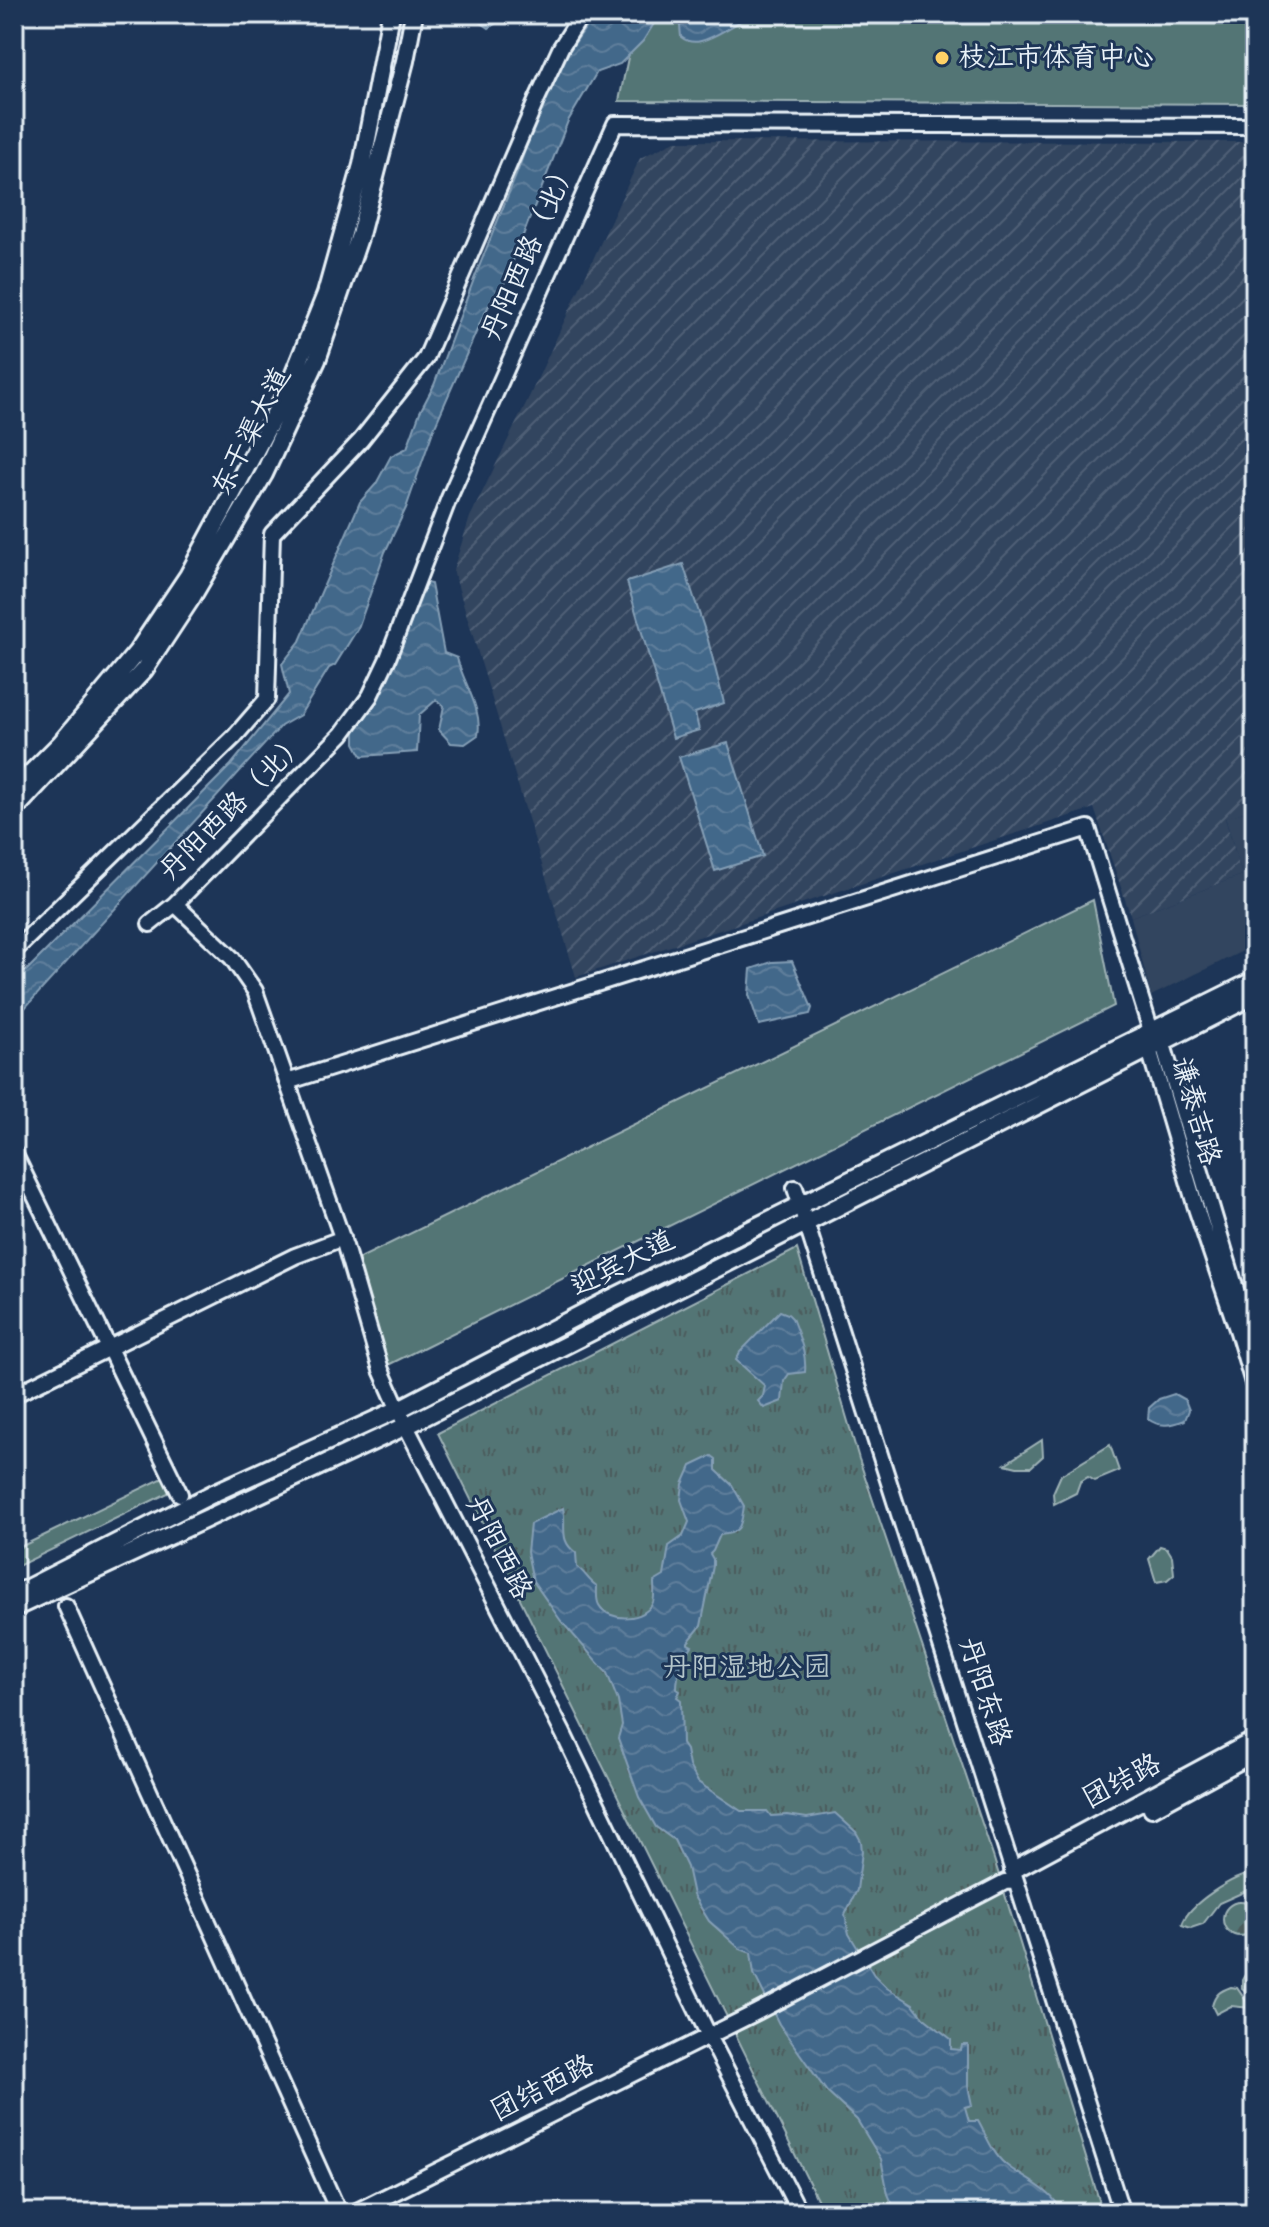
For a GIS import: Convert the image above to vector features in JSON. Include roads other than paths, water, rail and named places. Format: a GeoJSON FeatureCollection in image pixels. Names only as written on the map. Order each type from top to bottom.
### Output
{"type":"FeatureCollection","features":[{"type":"Feature","properties":{"kind":"main road","name":"东干渠大道"},"geometry":{"type":"LineString","coordinates":[[14,790],[61,743],[137,652],[188,576],[287,391],[326,294],[358,180],[391,14]]}},
{"type":"Feature","properties":{"kind":"main road","name":"东干渠大道"},"geometry":{"type":"LineString","coordinates":[[14,810],[144,670],[192,597],[264,474],[317,360],[360,235],[405,61],[414,14]]}},
{"type":"Feature","properties":{"kind":"main road","name":"迎宾大道"},"geometry":{"type":"LineString","coordinates":[[1154,1040],[1255,980]]}},
{"type":"Feature","properties":{"kind":"main road","name":"迎宾大道"},"geometry":{"type":"LineString","coordinates":[[14,1608],[406,1426],[803,1214],[1154,1040],[1255,995]]}},
{"type":"Feature","properties":{"kind":"main road","name":"迎宾大道"},"geometry":{"type":"LineString","coordinates":[[14,1595],[216,1492],[399,1409],[610,1299],[803,1214]]}},
{"type":"Feature","properties":{"kind":"main road","name":"团结路"},"geometry":{"type":"LineString","coordinates":[[1012,1878],[1255,1740]]}},
{"type":"Feature","properties":{"kind":"main road","name":"团结路"},"geometry":{"type":"LineString","coordinates":[[1012,1878],[1255,1752]]}},
{"type":"Feature","properties":{"kind":"street"},"geometry":{"type":"LineString","coordinates":[[14,951],[235,736],[267,699],[272,534],[361,440],[426,358],[537,99],[561,47],[582,14]]}},
{"type":"Feature","properties":{"kind":"street","name":"丹阳西路（北）"},"geometry":{"type":"LineString","coordinates":[[150,924],[175,904],[342,734],[370,696],[388,658],[449,498],[615,124],[1255,126]]}},
{"type":"Feature","properties":{"kind":"street"},"geometry":{"type":"LineString","coordinates":[[287,1082],[1088,828],[1154,1040]]}},
{"type":"Feature","properties":{"kind":"street","name":"丹阳西路"},"geometry":{"type":"LineString","coordinates":[[175,904],[232,958],[255,991],[343,1238],[381,1370],[406,1426],[563,1733],[709,2036],[800,2213]]}},
{"type":"Feature","properties":{"kind":"street","name":"谦泰吉路"},"geometry":{"type":"LineString","coordinates":[[1154,1040],[1255,1353]]}},
{"type":"Feature","properties":{"kind":"street","name":"谦泰吉路"},"geometry":{"type":"LineString","coordinates":[[1154,1040],[1196,1208],[1255,1390]]}},
{"type":"Feature","properties":{"kind":"street"},"geometry":{"type":"LineString","coordinates":[[14,1153],[180,1494]]}},
{"type":"Feature","properties":{"kind":"street","name":"丹阳东路"},"geometry":{"type":"LineString","coordinates":[[795,1188],[1012,1878],[1122,2213]]}},
{"type":"Feature","properties":{"kind":"street"},"geometry":{"type":"LineString","coordinates":[[14,1395],[295,1256],[343,1238]]}},
{"type":"Feature","properties":{"kind":"street"},"geometry":{"type":"LineString","coordinates":[[66,1606],[339,2213]]}},
{"type":"Feature","properties":{"kind":"street","name":"团结西路"},"geometry":{"type":"LineString","coordinates":[[353,2213],[757,2012],[1012,1878]]}},
{"type":"Feature","properties":{"kind":"water"},"geometry":{"type":"Polygon","coordinates":[[[478,14],[509,14],[489,28],[480,22],[478,14]]]}},
{"type":"Feature","properties":{"kind":"water"},"geometry":{"type":"Polygon","coordinates":[[[595,14],[660,14],[643,41],[620,64],[597,72],[568,121],[502,289],[494,296],[481,321],[434,428],[358,628],[300,715],[281,726],[14,1020],[14,983],[231,765],[289,694],[282,664],[300,641],[360,502],[376,484],[391,456],[407,448],[539,111],[565,57],[595,14]]]}},
{"type":"Feature","properties":{"kind":"water"},"geometry":{"type":"Polygon","coordinates":[[[684,14],[750,14],[712,37],[693,42],[681,37],[680,26],[684,14]]]}},
{"type":"Feature","properties":{"kind":"water"},"geometry":{"type":"Polygon","coordinates":[[[683,564],[708,640],[724,703],[695,713],[699,730],[673,738],[627,582],[683,564]]]}},
{"type":"Feature","properties":{"kind":"water"},"geometry":{"type":"Polygon","coordinates":[[[426,583],[431,584],[444,653],[457,658],[475,706],[478,735],[465,744],[451,743],[439,730],[444,706],[436,700],[419,715],[417,752],[362,756],[355,743],[355,728],[371,709],[426,583]]]}},
{"type":"Feature","properties":{"kind":"water"},"geometry":{"type":"Polygon","coordinates":[[[728,743],[763,856],[715,871],[679,757],[728,743]]]}},
{"type":"Feature","properties":{"kind":"water"},"geometry":{"type":"Polygon","coordinates":[[[792,961],[812,1008],[810,1014],[759,1025],[749,995],[751,969],[772,962],[792,961]]]}},
{"type":"Feature","properties":{"kind":"water"},"geometry":{"type":"Polygon","coordinates":[[[780,1311],[792,1318],[803,1351],[805,1372],[789,1374],[784,1381],[782,1401],[764,1408],[758,1401],[763,1396],[765,1386],[736,1360],[780,1311]]]}},
{"type":"Feature","properties":{"kind":"water"},"geometry":{"type":"Polygon","coordinates":[[[1174,1394],[1185,1400],[1189,1410],[1185,1420],[1166,1425],[1148,1419],[1149,1408],[1159,1399],[1174,1394]]]}},
{"type":"Feature","properties":{"kind":"water"},"geometry":{"type":"Polygon","coordinates":[[[712,1456],[716,1459],[716,1470],[732,1485],[744,1506],[739,1527],[720,1535],[710,1554],[713,1566],[701,1626],[688,1642],[692,1646],[678,1677],[682,1744],[689,1766],[698,1782],[741,1811],[767,1811],[771,1816],[807,1818],[835,1813],[856,1832],[862,1852],[857,1890],[845,1915],[849,1934],[874,1975],[887,1988],[913,2004],[923,2017],[951,2039],[951,2049],[961,2050],[962,2045],[968,2045],[968,2086],[972,2105],[965,2107],[969,2121],[978,2121],[1001,2160],[1052,2197],[1062,2213],[896,2213],[888,2194],[881,2159],[857,2120],[827,2092],[779,2024],[754,1974],[751,1953],[740,1949],[709,1921],[693,1895],[687,1867],[674,1840],[656,1827],[639,1797],[618,1738],[622,1725],[618,1701],[607,1673],[561,1621],[533,1581],[527,1552],[530,1524],[563,1508],[565,1538],[576,1553],[577,1567],[597,1586],[599,1605],[604,1611],[619,1617],[643,1613],[653,1602],[654,1582],[664,1576],[669,1546],[683,1536],[689,1522],[681,1500],[683,1484],[691,1466],[712,1456]]]}},
{"type":"Feature","properties":{"kind":"place","name":"枝江市体育中心"},"geometry":{"type":"Point","coordinates":[942,58]}},
{"type":"Feature","properties":{"kind":"park label","name":"丹阳湿地公园"},"geometry":{"type":"Point","coordinates":[747,1668]}}]}
